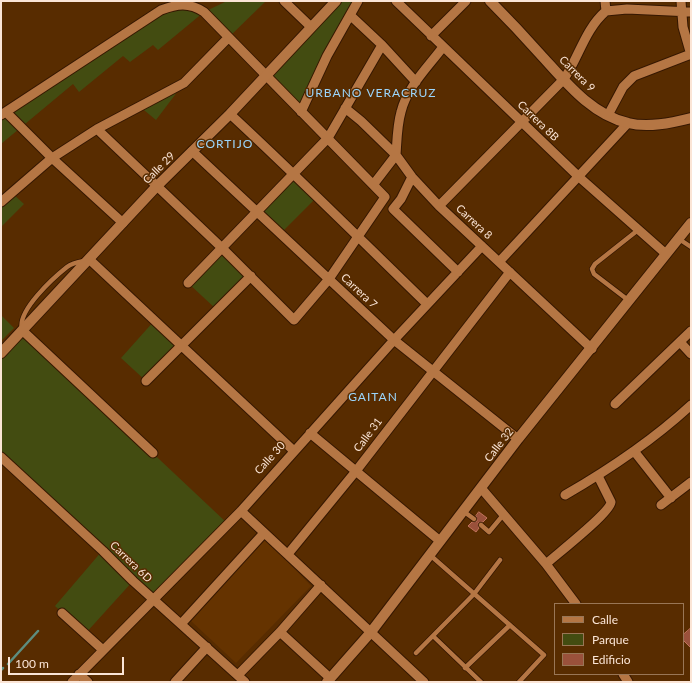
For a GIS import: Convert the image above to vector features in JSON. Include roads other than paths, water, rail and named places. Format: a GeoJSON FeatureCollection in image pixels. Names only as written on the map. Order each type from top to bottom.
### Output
{"type":"FeatureCollection","features":[{"type":"Feature","properties":{"kind":"street"},"geometry":{"type":"LineString","coordinates":[[284,1],[310,27]]}},
{"type":"Feature","properties":{"kind":"street","name":"Calle 29"},"geometry":{"type":"LineString","coordinates":[[1,353],[90,260],[156,187],[230,114],[336,1]]}},
{"type":"Feature","properties":{"kind":"street"},"geometry":{"type":"LineString","coordinates":[[301,112],[327,56],[358,1]]}},
{"type":"Feature","properties":{"kind":"street","name":"Carrera 8B"},"geometry":{"type":"LineString","coordinates":[[396,1],[444,49],[579,176],[666,254]]}},
{"type":"Feature","properties":{"kind":"street"},"geometry":{"type":"LineString","coordinates":[[431,36],[466,1]]}},
{"type":"Feature","properties":{"kind":"street"},"geometry":{"type":"LineString","coordinates":[[608,115],[623,87],[634,76],[691,54],[683,27],[681,12],[682,1]]}},
{"type":"Feature","properties":{"kind":"street","name":"Carrera 9"},"geometry":{"type":"LineString","coordinates":[[492,3],[577,94],[608,115],[628,123],[659,124],[691,118]]}},
{"type":"Feature","properties":{"kind":"street"},"geometry":{"type":"LineString","coordinates":[[97,129],[156,187],[251,276],[294,320],[333,283],[356,237],[385,197],[204,12],[190,5],[174,5],[161,10],[3,114],[123,223]]}},
{"type":"Feature","properties":{"kind":"street"},"geometry":{"type":"LineString","coordinates":[[439,206],[564,79],[572,67],[592,24],[606,6],[627,9],[691,12]]}},
{"type":"Feature","properties":{"kind":"street"},"geometry":{"type":"LineString","coordinates":[[350,15],[382,44],[416,82]]}},
{"type":"Feature","properties":{"kind":"street"},"geometry":{"type":"LineString","coordinates":[[1,202],[52,158],[97,129],[184,83],[228,38]]}},
{"type":"Feature","properties":{"kind":"street"},"geometry":{"type":"LineString","coordinates":[[188,282],[328,138],[382,44]]}},
{"type":"Feature","properties":{"kind":"street"},"geometry":{"type":"LineString","coordinates":[[373,185],[396,155],[401,112],[416,82],[444,49]]}},
{"type":"Feature","properties":{"kind":"street","name":"Carrera 8"},"geometry":{"type":"LineString","coordinates":[[345,108],[361,121],[396,155],[412,177],[439,206],[592,349]]}},
{"type":"Feature","properties":{"kind":"street"},"geometry":{"type":"LineString","coordinates":[[230,114],[293,173],[356,237],[427,304]]}},
{"type":"Feature","properties":{"kind":"street"},"geometry":{"type":"LineString","coordinates":[[499,262],[628,123]]}},
{"type":"Feature","properties":{"kind":"street","name":"Carrera 7"},"geometry":{"type":"LineString","coordinates":[[192,151],[394,340],[518,439]]}},
{"type":"Feature","properties":{"kind":"street"},"geometry":{"type":"LineString","coordinates":[[412,177],[401,200],[393,209],[458,272]]}},
{"type":"Feature","properties":{"kind":"street","name":"Calle 32"},"geometry":{"type":"LineString","coordinates":[[329,680],[371,632],[518,439],[592,349],[628,300],[691,223]]}},
{"type":"Feature","properties":{"kind":"street","name":"Calle 30"},"geometry":{"type":"LineString","coordinates":[[72,682],[241,510],[394,340],[482,246]]}},
{"type":"Feature","properties":{"kind":"street"},"geometry":{"type":"LineString","coordinates":[[90,260],[294,451]]}},
{"type":"Feature","properties":{"kind":"street","name":"Calle 31"},"geometry":{"type":"LineString","coordinates":[[288,554],[356,471],[510,272]]}},
{"type":"Feature","properties":{"kind":"street"},"geometry":{"type":"LineString","coordinates":[[146,381],[251,276]]}},
{"type":"Feature","properties":{"kind":"street"},"geometry":{"type":"LineString","coordinates":[[23,331],[153,453]]}},
{"type":"Feature","properties":{"kind":"street"},"geometry":{"type":"LineString","coordinates":[[615,404],[691,331]]}},
{"type":"Feature","properties":{"kind":"street"},"geometry":{"type":"LineString","coordinates":[[680,342],[691,354]]}},
{"type":"Feature","properties":{"kind":"street"},"geometry":{"type":"LineString","coordinates":[[565,495],[598,476],[634,452],[691,405]]}},
{"type":"Feature","properties":{"kind":"street"},"geometry":{"type":"LineString","coordinates":[[310,433],[440,541]]}},
{"type":"Feature","properties":{"kind":"street"},"geometry":{"type":"LineString","coordinates":[[634,452],[671,498]]}},
{"type":"Feature","properties":{"kind":"street","name":"Carrera 6D"},"geometry":{"type":"LineString","coordinates":[[1,457],[152,599],[245,682]]}},
{"type":"Feature","properties":{"kind":"street"},"geometry":{"type":"LineString","coordinates":[[546,564],[592,525],[610,507],[611,502],[598,476]]}},
{"type":"Feature","properties":{"kind":"street"},"geometry":{"type":"LineString","coordinates":[[661,505],[691,482]]}},
{"type":"Feature","properties":{"kind":"street"},"geometry":{"type":"LineString","coordinates":[[481,488],[546,564],[575,603]]}},
{"type":"Feature","properties":{"kind":"street"},"geometry":{"type":"LineString","coordinates":[[241,510],[424,682]]}},
{"type":"Feature","properties":{"kind":"street"},"geometry":{"type":"LineString","coordinates":[[181,624],[264,533]]}},
{"type":"Feature","properties":{"kind":"street"},"geometry":{"type":"LineString","coordinates":[[238,675],[280,632],[322,585]]}},
{"type":"Feature","properties":{"kind":"street"},"geometry":{"type":"LineString","coordinates":[[62,613],[103,650]]}},
{"type":"Feature","properties":{"kind":"street"},"geometry":{"type":"LineString","coordinates":[[280,632],[329,680]]}},
{"type":"Feature","properties":{"kind":"street"},"geometry":{"type":"LineString","coordinates":[[175,682],[207,647]]}},
{"type":"Feature","properties":{"kind":"street"},"geometry":{"type":"LineString","coordinates":[[79,674],[88,682]]}},
{"type":"Feature","properties":{"kind":"lane"},"geometry":{"type":"LineString","coordinates":[[628,300],[594,274],[592,270],[595,264],[638,230]]}},
{"type":"Feature","properties":{"kind":"lane"},"geometry":{"type":"LineString","coordinates":[[679,239],[691,247]]}},
{"type":"Feature","properties":{"kind":"lane"},"geometry":{"type":"LineString","coordinates":[[463,511],[474,519]]}},
{"type":"Feature","properties":{"kind":"lane"},"geometry":{"type":"LineString","coordinates":[[481,525],[489,532],[504,514]]}},
{"type":"Feature","properties":{"kind":"lane"},"geometry":{"type":"LineString","coordinates":[[430,555],[544,655],[519,682]]}},
{"type":"Feature","properties":{"kind":"lane"},"geometry":{"type":"LineString","coordinates":[[416,653],[474,594],[500,560]]}},
{"type":"Feature","properties":{"kind":"lane"},"geometry":{"type":"LineString","coordinates":[[466,668],[510,625]]}},
{"type":"Feature","properties":{"kind":"lane"},"geometry":{"type":"LineString","coordinates":[[433,636],[481,682]]}},
{"type":"Feature","properties":{"kind":"waterway"},"geometry":{"type":"LineString","coordinates":[[8,664],[38,631]]}},
{"type":"Feature","properties":{"kind":"district","name":"URBANO VERACRUZ"},"geometry":{"type":"Point","coordinates":[371,93]}},
{"type":"Feature","properties":{"kind":"district","name":"CORTIJO"},"geometry":{"type":"Point","coordinates":[225,144]}},
{"type":"Feature","properties":{"kind":"district","name":"GAITAN"},"geometry":{"type":"Point","coordinates":[373,397]}}]}
